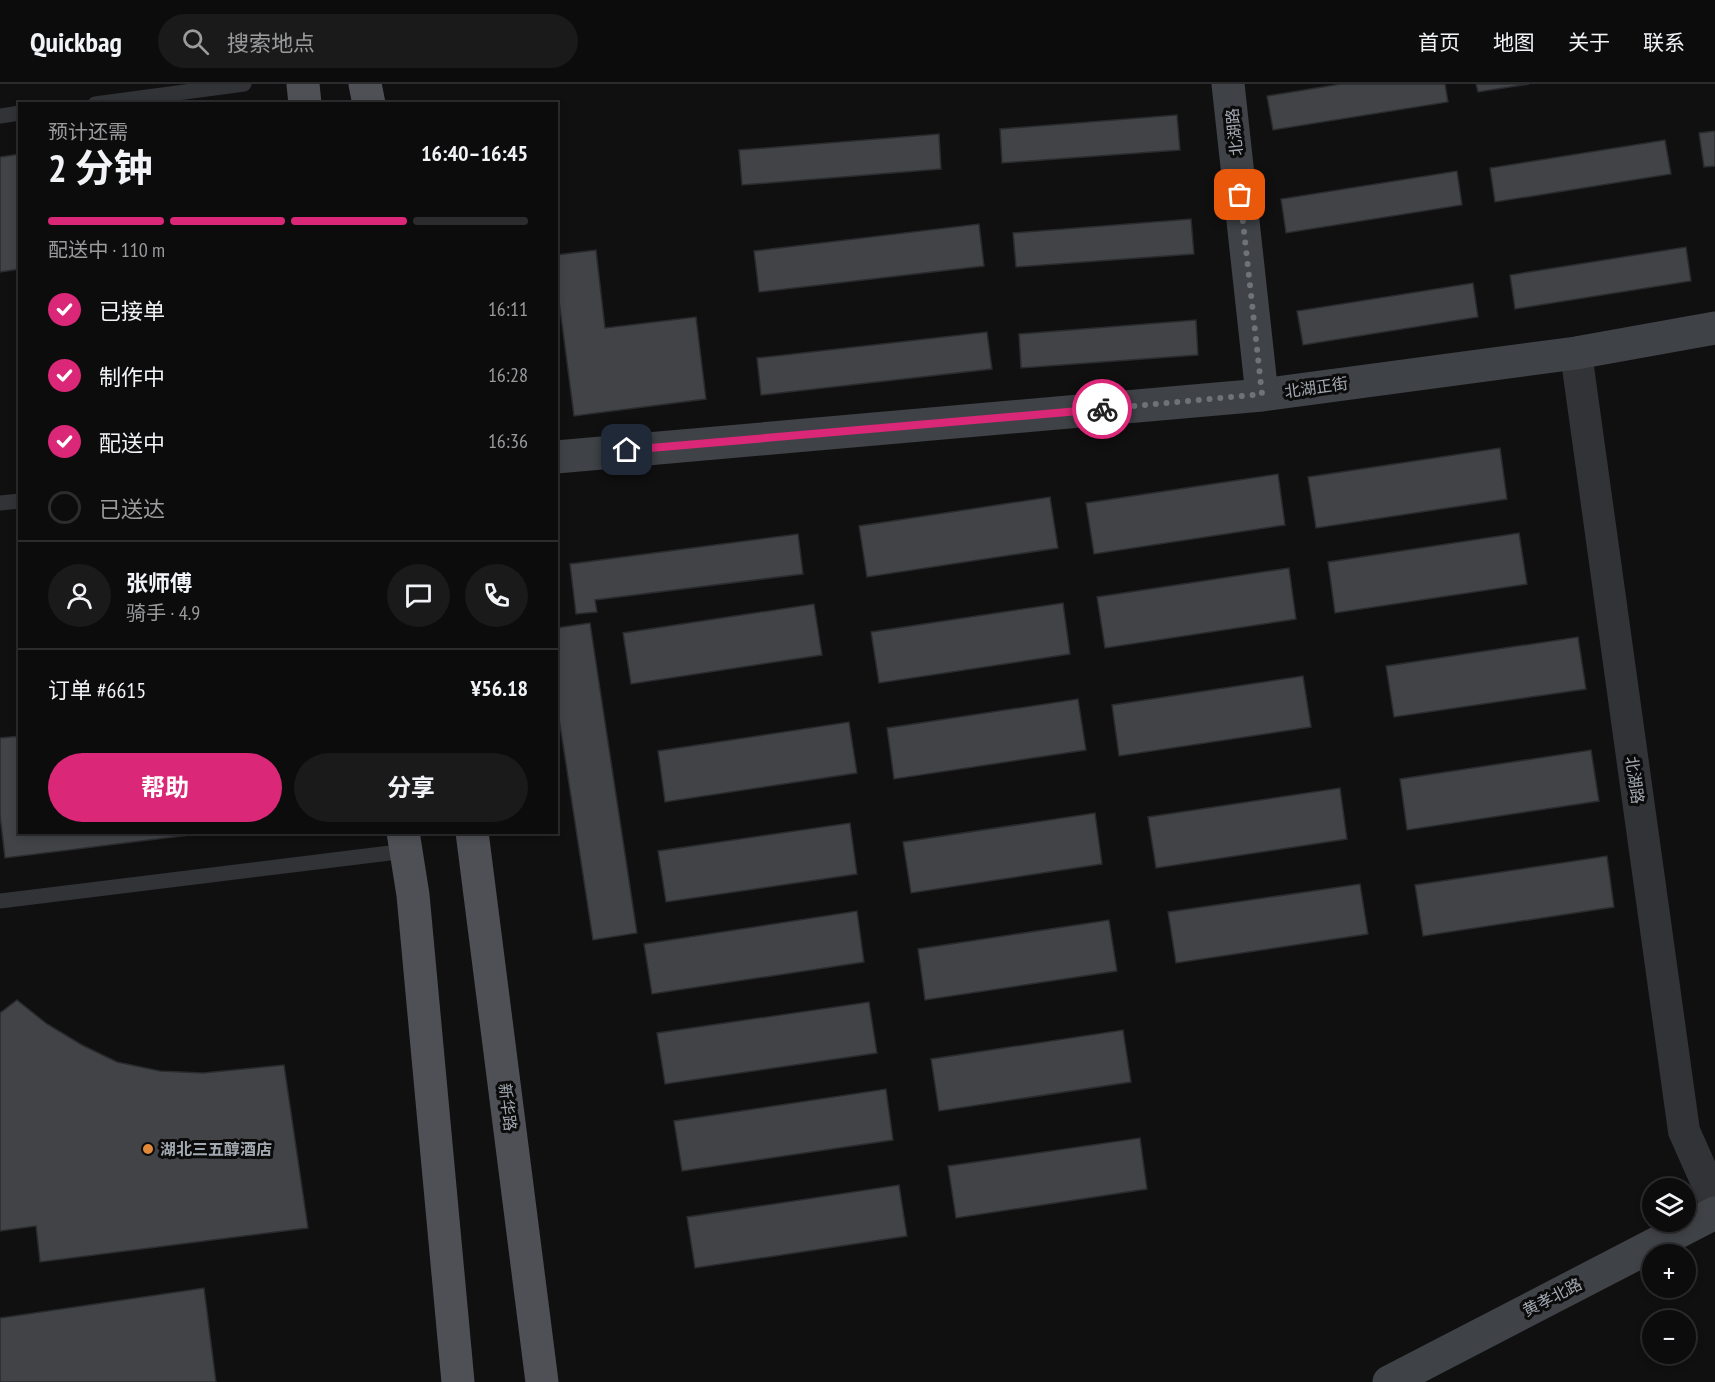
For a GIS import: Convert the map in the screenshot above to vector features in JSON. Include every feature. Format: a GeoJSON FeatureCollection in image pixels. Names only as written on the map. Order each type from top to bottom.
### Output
{"type":"FeatureCollection","features":[{"type":"Feature","properties":{"kind":"main road"},"geometry":{"type":"LineString","coordinates":[[303,84],[305,102]]}},
{"type":"Feature","properties":{"kind":"main road"},"geometry":{"type":"LineString","coordinates":[[365,84],[369,102]]}},
{"type":"Feature","properties":{"kind":"main road","name":"新华路"},"geometry":{"type":"LineString","coordinates":[[472,834],[542,1382]]}},
{"type":"Feature","properties":{"kind":"main road"},"geometry":{"type":"LineString","coordinates":[[405,842],[414,907],[458,1382]]}},
{"type":"Feature","properties":{"kind":"street","name":"北湖路"},"geometry":{"type":"LineString","coordinates":[[1228,84],[1262,394]]}},
{"type":"Feature","properties":{"kind":"street","name":"北湖正街"},"geometry":{"type":"LineString","coordinates":[[558,456],[1262,394],[1576,353],[1715,328]]}},
{"type":"Feature","properties":{"kind":"street","name":"北湖路"},"geometry":{"type":"LineString","coordinates":[[1576,353],[1684,1131],[1715,1201]]}},
{"type":"Feature","properties":{"kind":"street","name":"黄孝北路"},"geometry":{"type":"LineString","coordinates":[[1389,1382],[1715,1213]]}},
{"type":"Feature","properties":{"kind":"lane"},"geometry":{"type":"LineString","coordinates":[[110,102],[244,84]]}},
{"type":"Feature","properties":{"kind":"lane"},"geometry":{"type":"LineString","coordinates":[[0,116],[18,113]]}},
{"type":"Feature","properties":{"kind":"lane"},"geometry":{"type":"LineString","coordinates":[[0,503],[18,501]]}},
{"type":"Feature","properties":{"kind":"lane"},"geometry":{"type":"LineString","coordinates":[[0,901],[405,842]]}},
{"type":"Feature","properties":{"kind":"building"},"geometry":{"type":"Polygon","coordinates":[[[1341,84],[1445,84],[1448,102],[1273,130],[1267,96],[1341,84]]]}},
{"type":"Feature","properties":{"kind":"building"},"geometry":{"type":"Polygon","coordinates":[[[1476,84],[1529,84],[1478,92],[1476,84]]]}},
{"type":"Feature","properties":{"kind":"building"},"geometry":{"type":"Polygon","coordinates":[[[1177,115],[1180,150],[1002,163],[1000,129],[1177,115]]]}},
{"type":"Feature","properties":{"kind":"building"},"geometry":{"type":"Polygon","coordinates":[[[1715,131],[1715,166],[1704,167],[1699,133],[1715,131]]]}},
{"type":"Feature","properties":{"kind":"building"},"geometry":{"type":"Polygon","coordinates":[[[939,134],[941,169],[742,185],[739,150],[939,134]]]}},
{"type":"Feature","properties":{"kind":"building"},"geometry":{"type":"Polygon","coordinates":[[[1665,140],[1671,174],[1495,202],[1490,168],[1665,140]]]}},
{"type":"Feature","properties":{"kind":"building"},"geometry":{"type":"Polygon","coordinates":[[[18,154],[18,269],[0,272],[0,157],[18,154]]]}},
{"type":"Feature","properties":{"kind":"building"},"geometry":{"type":"Polygon","coordinates":[[[1457,171],[1462,205],[1286,233],[1281,199],[1457,171]]]}},
{"type":"Feature","properties":{"kind":"building"},"geometry":{"type":"Polygon","coordinates":[[[1191,219],[1194,254],[1016,267],[1013,233],[1191,219]]]}},
{"type":"Feature","properties":{"kind":"building"},"geometry":{"type":"Polygon","coordinates":[[[979,224],[984,266],[759,292],[754,251],[979,224]]]}},
{"type":"Feature","properties":{"kind":"building"},"geometry":{"type":"Polygon","coordinates":[[[1686,247],[1691,281],[1515,309],[1510,275],[1686,247]]]}},
{"type":"Feature","properties":{"kind":"building"},"geometry":{"type":"Polygon","coordinates":[[[596,250],[605,328],[696,317],[706,399],[574,416],[558,293],[558,255],[596,250]]]}},
{"type":"Feature","properties":{"kind":"building"},"geometry":{"type":"Polygon","coordinates":[[[1473,283],[1478,317],[1303,345],[1297,311],[1473,283]]]}},
{"type":"Feature","properties":{"kind":"building"},"geometry":{"type":"Polygon","coordinates":[[[1196,320],[1198,355],[1021,368],[1019,334],[1196,320]]]}},
{"type":"Feature","properties":{"kind":"building"},"geometry":{"type":"Polygon","coordinates":[[[987,332],[992,369],[761,395],[757,358],[987,332]]]}},
{"type":"Feature","properties":{"kind":"building"},"geometry":{"type":"Polygon","coordinates":[[[1500,448],[1507,499],[1316,528],[1308,477],[1500,448]]]}},
{"type":"Feature","properties":{"kind":"building"},"geometry":{"type":"Polygon","coordinates":[[[1278,474],[1285,525],[1094,554],[1086,503],[1278,474]]]}},
{"type":"Feature","properties":{"kind":"building"},"geometry":{"type":"Polygon","coordinates":[[[1050,497],[1058,548],[867,577],[859,526],[1050,497]]]}},
{"type":"Feature","properties":{"kind":"building"},"geometry":{"type":"Polygon","coordinates":[[[1519,533],[1527,584],[1335,613],[1328,562],[1519,533]]]}},
{"type":"Feature","properties":{"kind":"building"},"geometry":{"type":"Polygon","coordinates":[[[798,534],[803,574],[595,600],[597,612],[576,614],[570,564],[798,534]]]}},
{"type":"Feature","properties":{"kind":"building"},"geometry":{"type":"Polygon","coordinates":[[[1289,568],[1296,619],[1105,648],[1097,597],[1289,568]]]}},
{"type":"Feature","properties":{"kind":"building"},"geometry":{"type":"Polygon","coordinates":[[[1063,603],[1070,654],[879,683],[871,632],[1063,603]]]}},
{"type":"Feature","properties":{"kind":"building"},"geometry":{"type":"Polygon","coordinates":[[[814,604],[822,655],[631,684],[623,633],[814,604]]]}},
{"type":"Feature","properties":{"kind":"building"},"geometry":{"type":"Polygon","coordinates":[[[590,623],[637,933],[593,940],[558,712],[558,628],[590,623]]]}},
{"type":"Feature","properties":{"kind":"building"},"geometry":{"type":"Polygon","coordinates":[[[1578,637],[1586,689],[1394,717],[1386,666],[1578,637]]]}},
{"type":"Feature","properties":{"kind":"building"},"geometry":{"type":"Polygon","coordinates":[[[1303,676],[1311,727],[1119,756],[1112,705],[1303,676]]]}},
{"type":"Feature","properties":{"kind":"building"},"geometry":{"type":"Polygon","coordinates":[[[1078,699],[1086,750],[894,779],[887,728],[1078,699]]]}},
{"type":"Feature","properties":{"kind":"building"},"geometry":{"type":"Polygon","coordinates":[[[849,722],[857,773],[665,802],[658,751],[849,722]]]}},
{"type":"Feature","properties":{"kind":"building"},"geometry":{"type":"Polygon","coordinates":[[[18,736],[18,834],[198,834],[5,858],[0,815],[0,738],[18,736]]]}},
{"type":"Feature","properties":{"kind":"building"},"geometry":{"type":"Polygon","coordinates":[[[1591,750],[1599,801],[1407,830],[1400,779],[1591,750]]]}},
{"type":"Feature","properties":{"kind":"building"},"geometry":{"type":"Polygon","coordinates":[[[1340,788],[1347,839],[1156,868],[1148,817],[1340,788]]]}},
{"type":"Feature","properties":{"kind":"building"},"geometry":{"type":"Polygon","coordinates":[[[1095,813],[1102,864],[911,893],[903,842],[1095,813]]]}},
{"type":"Feature","properties":{"kind":"building"},"geometry":{"type":"Polygon","coordinates":[[[850,823],[857,874],[666,902],[658,851],[850,823]]]}},
{"type":"Feature","properties":{"kind":"building"},"geometry":{"type":"Polygon","coordinates":[[[1607,856],[1614,907],[1423,936],[1415,885],[1607,856]]]}},
{"type":"Feature","properties":{"kind":"building"},"geometry":{"type":"Polygon","coordinates":[[[1360,884],[1368,934],[1176,963],[1168,912],[1360,884]]]}},
{"type":"Feature","properties":{"kind":"building"},"geometry":{"type":"Polygon","coordinates":[[[857,911],[864,962],[652,994],[644,944],[857,911]]]}},
{"type":"Feature","properties":{"kind":"building"},"geometry":{"type":"Polygon","coordinates":[[[1109,920],[1117,971],[925,1000],[918,949],[1109,920]]]}},
{"type":"Feature","properties":{"kind":"building","name":"湖北三五醇酒店"},"geometry":{"type":"Polygon","coordinates":[[[17,1000],[47,1024],[117,1062],[160,1071],[203,1073],[284,1065],[308,1228],[40,1262],[36,1226],[0,1231],[0,1013],[17,1000]]]}},
{"type":"Feature","properties":{"kind":"building"},"geometry":{"type":"Polygon","coordinates":[[[869,1002],[877,1053],[665,1084],[657,1033],[869,1002]]]}},
{"type":"Feature","properties":{"kind":"building"},"geometry":{"type":"Polygon","coordinates":[[[1123,1030],[1131,1082],[939,1111],[931,1059],[1123,1030]]]}},
{"type":"Feature","properties":{"kind":"building"},"geometry":{"type":"Polygon","coordinates":[[[886,1089],[893,1140],[682,1171],[674,1121],[886,1089]]]}},
{"type":"Feature","properties":{"kind":"building"},"geometry":{"type":"Polygon","coordinates":[[[1140,1138],[1147,1189],[956,1218],[948,1166],[1140,1138]]]}},
{"type":"Feature","properties":{"kind":"building"},"geometry":{"type":"Polygon","coordinates":[[[899,1185],[907,1236],[695,1268],[687,1217],[899,1185]]]}},
{"type":"Feature","properties":{"kind":"building"},"geometry":{"type":"Polygon","coordinates":[[[204,1288],[216,1382],[0,1382],[0,1318],[204,1288]]]}},
{"type":"Feature","properties":{"kind":"way so far"},"geometry":{"type":"LineString","coordinates":[[1102,409],[1262,394],[1240,195]]}},
{"type":"Feature","properties":{"kind":"place","name":"湖北三五醇酒店"},"geometry":{"type":"Point","coordinates":[148,1149]}},
{"type":"Feature","properties":{"kind":"route"},"geometry":{"type":"LineString","coordinates":[[627,450],[1102,409]]}}]}
